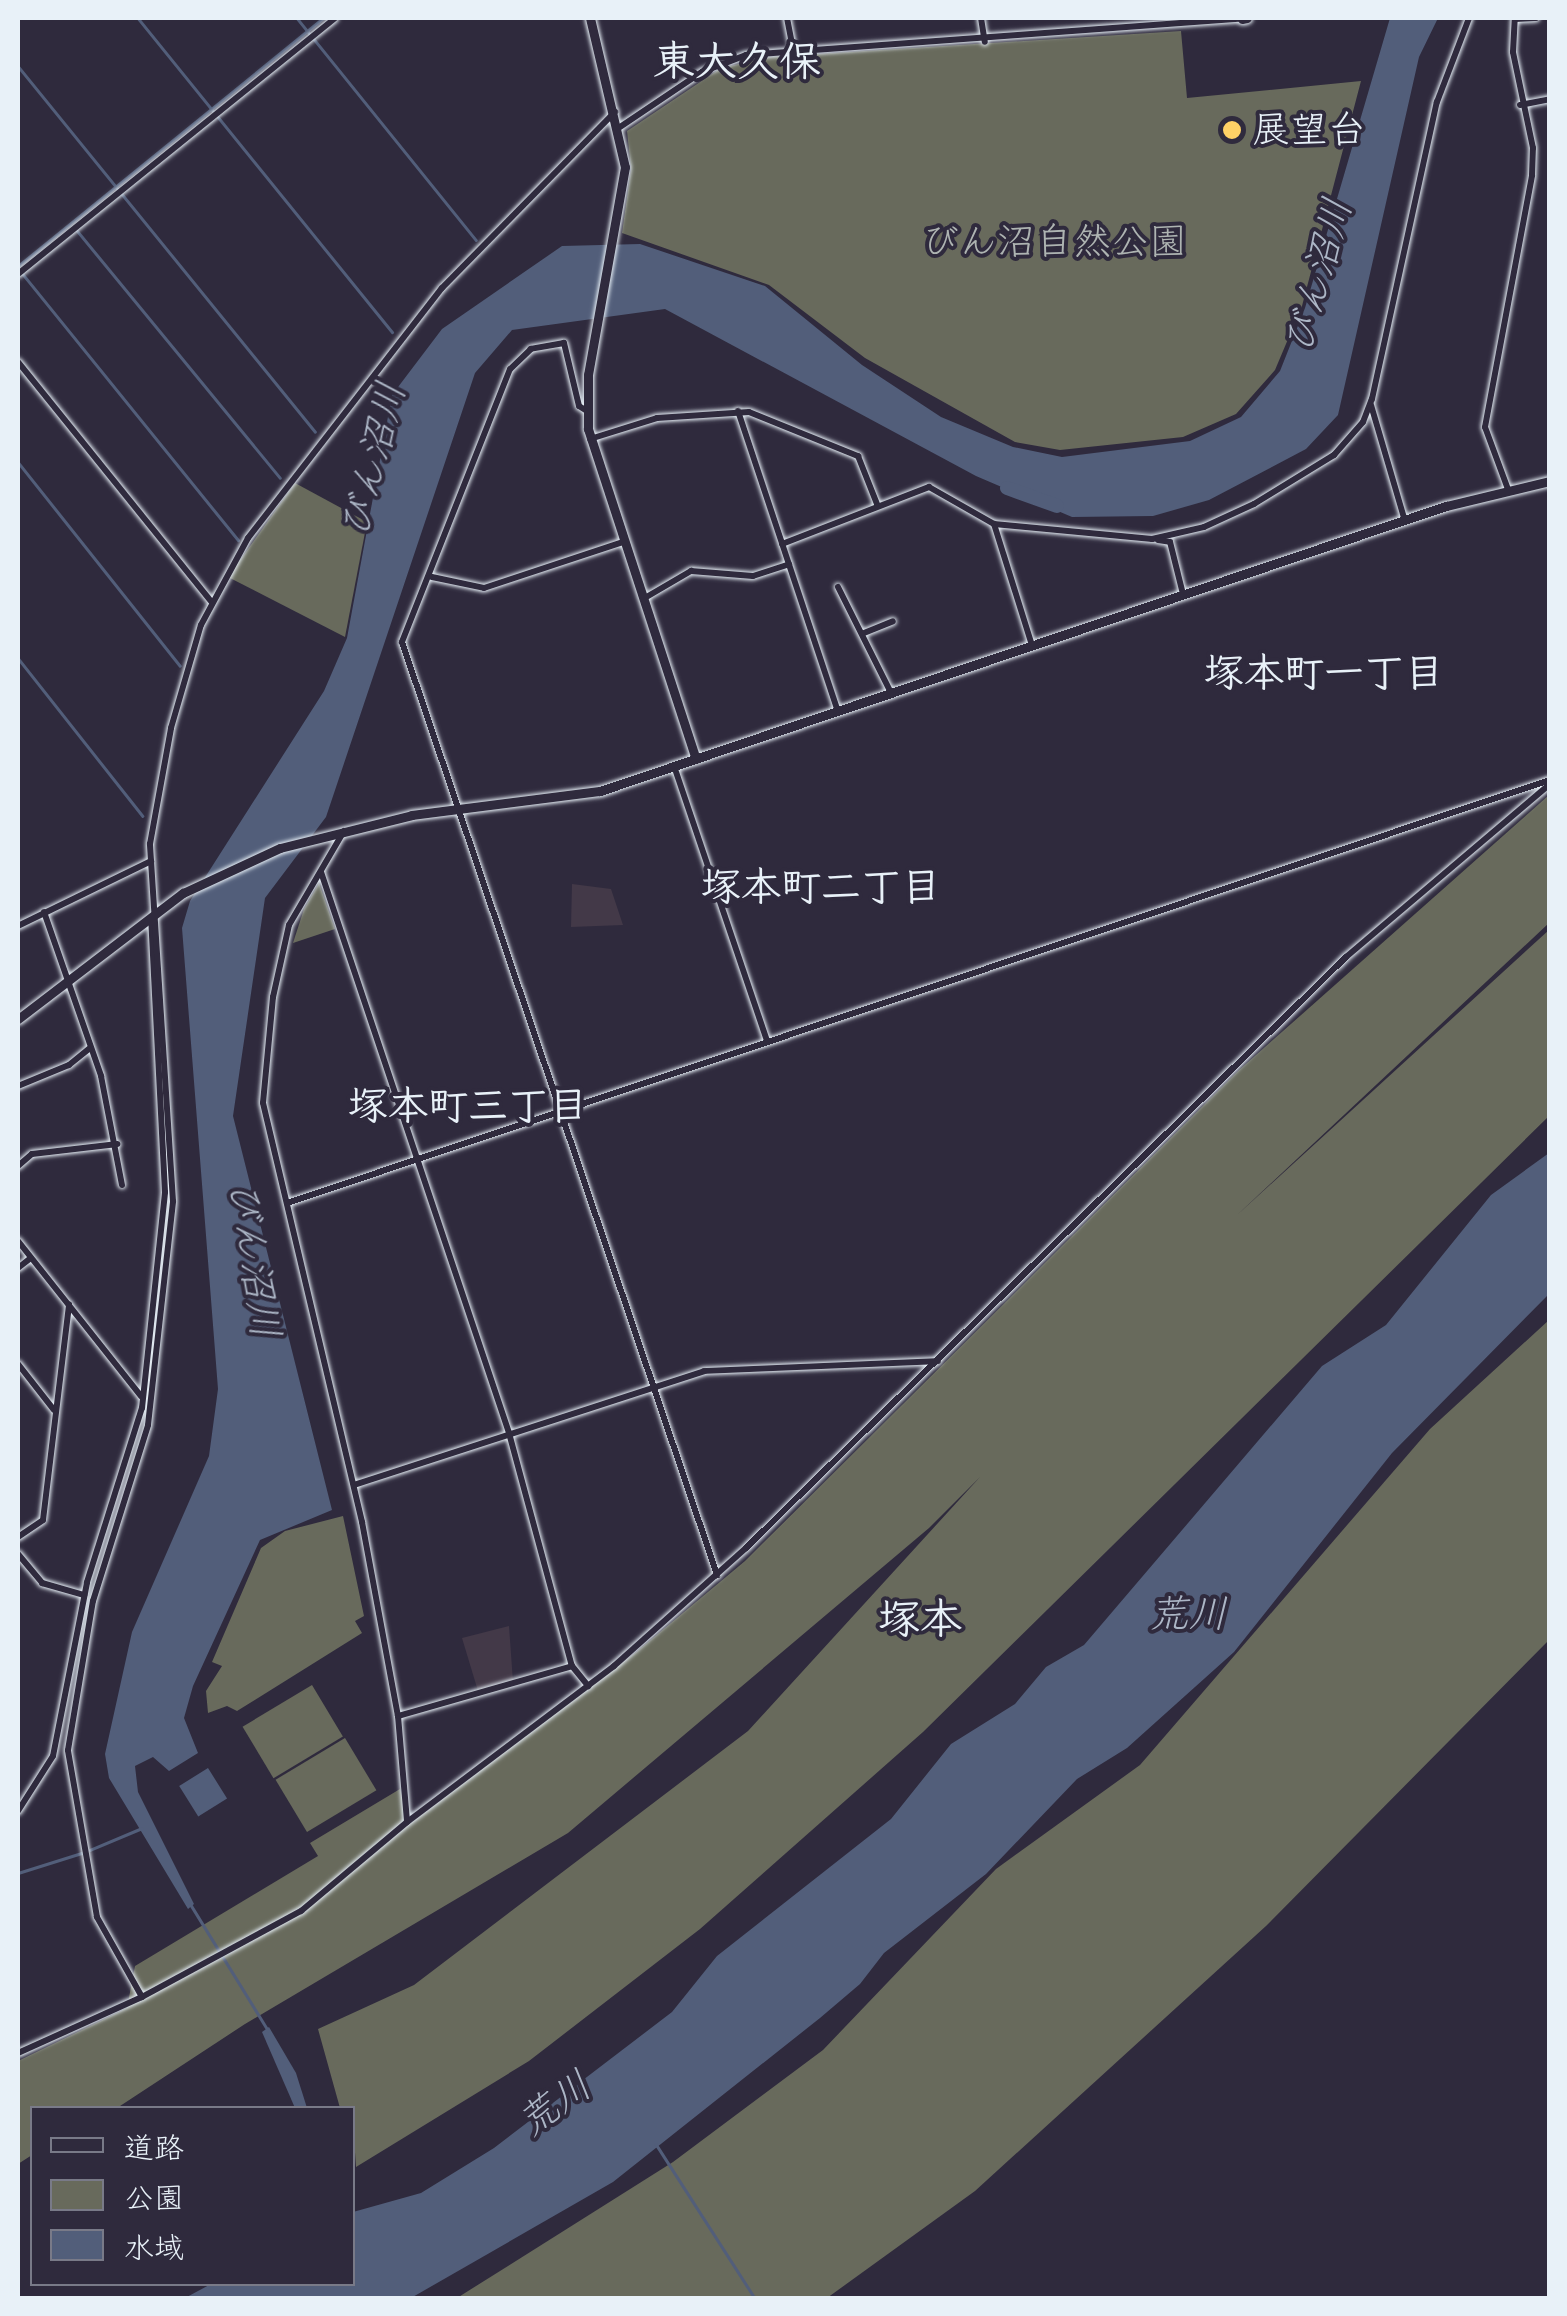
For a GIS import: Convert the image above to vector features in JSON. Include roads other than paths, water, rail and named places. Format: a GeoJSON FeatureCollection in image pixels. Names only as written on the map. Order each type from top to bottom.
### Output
{"type":"FeatureCollection","features":[{"type":"Feature","properties":{"kind":"street"},"geometry":{"type":"LineString","coordinates":[[18,274],[335,18]]}},
{"type":"Feature","properties":{"kind":"street"},"geometry":{"type":"LineString","coordinates":[[590,18],[620,127],[626,173],[596,328],[587,411],[590,439],[696,759]]}},
{"type":"Feature","properties":{"kind":"street"},"geometry":{"type":"LineString","coordinates":[[786,18],[793,50]]}},
{"type":"Feature","properties":{"kind":"street"},"geometry":{"type":"LineString","coordinates":[[981,18],[985,42]]}},
{"type":"Feature","properties":{"kind":"street"},"geometry":{"type":"LineString","coordinates":[[620,127],[713,66],[793,50],[985,42],[1244,18]]}},
{"type":"Feature","properties":{"kind":"street"},"geometry":{"type":"LineString","coordinates":[[1152,539],[1204,527],[1306,478],[1351,437],[1370,404],[1437,102],[1469,18]]}},
{"type":"Feature","properties":{"kind":"street"},"geometry":{"type":"LineString","coordinates":[[1509,494],[1485,427],[1532,175],[1533,148],[1520,105],[1516,18],[1536,18]]}},
{"type":"Feature","properties":{"kind":"street"},"geometry":{"type":"LineString","coordinates":[[1520,105],[1550,99]]}},
{"type":"Feature","properties":{"kind":"street"},"geometry":{"type":"LineString","coordinates":[[18,1811],[52,1756],[84,1595],[133,1452],[142,1397],[165,1192],[152,860],[168,740],[212,602],[230,564],[360,388],[454,276],[616,112]]}},
{"type":"Feature","properties":{"kind":"street"},"geometry":{"type":"LineString","coordinates":[[587,411],[579,406],[564,344],[541,345],[516,361],[469,466],[432,577],[402,642],[717,1574]]}},
{"type":"Feature","properties":{"kind":"street"},"geometry":{"type":"LineString","coordinates":[[18,362],[212,602]]}},
{"type":"Feature","properties":{"kind":"street"},"geometry":{"type":"LineString","coordinates":[[1370,404],[1405,520]]}},
{"type":"Feature","properties":{"kind":"street"},"geometry":{"type":"LineString","coordinates":[[590,439],[656,418],[738,411],[807,430],[858,456],[877,504]]}},
{"type":"Feature","properties":{"kind":"street"},"geometry":{"type":"LineString","coordinates":[[738,411],[838,711]]}},
{"type":"Feature","properties":{"kind":"street"},"geometry":{"type":"LineString","coordinates":[[18,1019],[183,893],[243,863],[344,830],[458,810],[577,797],[1405,520],[1550,481]]}},
{"type":"Feature","properties":{"kind":"street"},"geometry":{"type":"LineString","coordinates":[[782,544],[929,486],[994,524],[1170,542],[1184,594]]}},
{"type":"Feature","properties":{"kind":"street"},"geometry":{"type":"LineString","coordinates":[[994,524],[1032,645]]}},
{"type":"Feature","properties":{"kind":"street"},"geometry":{"type":"LineString","coordinates":[[432,577],[484,588],[623,542]]}},
{"type":"Feature","properties":{"kind":"street"},"geometry":{"type":"LineString","coordinates":[[643,599],[691,571],[753,576],[789,564]]}},
{"type":"Feature","properties":{"kind":"street"},"geometry":{"type":"LineString","coordinates":[[838,586],[892,693]]}},
{"type":"Feature","properties":{"kind":"street"},"geometry":{"type":"LineString","coordinates":[[864,633],[893,620]]}},
{"type":"Feature","properties":{"kind":"street"},"geometry":{"type":"LineString","coordinates":[[674,766],[767,1041]]}},
{"type":"Feature","properties":{"kind":"street"},"geometry":{"type":"LineString","coordinates":[[287,1203],[1550,782]]}},
{"type":"Feature","properties":{"kind":"street"},"geometry":{"type":"LineString","coordinates":[[18,2053],[142,1997],[302,1911],[407,1822],[588,1686],[717,1574],[938,1361],[1307,994],[1550,782]]}},
{"type":"Feature","properties":{"kind":"street"},"geometry":{"type":"LineString","coordinates":[[344,830],[321,872],[305,887],[288,924],[269,1026],[263,1103],[354,1486],[398,1716],[407,1822]]}},
{"type":"Feature","properties":{"kind":"street"},"geometry":{"type":"LineString","coordinates":[[18,926],[152,860]]}},
{"type":"Feature","properties":{"kind":"street"},"geometry":{"type":"LineString","coordinates":[[321,872],[509,1433],[572,1666],[588,1686]]}},
{"type":"Feature","properties":{"kind":"street"},"geometry":{"type":"LineString","coordinates":[[44,912],[90,1048],[117,1144],[122,1184]]}},
{"type":"Feature","properties":{"kind":"street"},"geometry":{"type":"LineString","coordinates":[[142,1997],[96,1917],[68,1750],[93,1601],[152,1406],[174,1190],[154,916]]}},
{"type":"Feature","properties":{"kind":"street"},"geometry":{"type":"LineString","coordinates":[[18,1086],[69,1065],[90,1048]]}},
{"type":"Feature","properties":{"kind":"street"},"geometry":{"type":"LineString","coordinates":[[18,1166],[32,1154],[117,1144]]}},
{"type":"Feature","properties":{"kind":"street"},"geometry":{"type":"LineString","coordinates":[[18,1241],[142,1397]]}},
{"type":"Feature","properties":{"kind":"street"},"geometry":{"type":"LineString","coordinates":[[18,1268],[31,1258]]}},
{"type":"Feature","properties":{"kind":"street"},"geometry":{"type":"LineString","coordinates":[[18,1536],[42,1524],[70,1305]]}},
{"type":"Feature","properties":{"kind":"street"},"geometry":{"type":"LineString","coordinates":[[354,1486],[704,1372],[938,1361]]}},
{"type":"Feature","properties":{"kind":"street"},"geometry":{"type":"LineString","coordinates":[[18,1364],[55,1412]]}},
{"type":"Feature","properties":{"kind":"street"},"geometry":{"type":"LineString","coordinates":[[18,1554],[42,1583],[84,1595]]}},
{"type":"Feature","properties":{"kind":"street"},"geometry":{"type":"LineString","coordinates":[[398,1716],[572,1666]]}},
{"type":"Feature","properties":{"kind":"water"},"geometry":{"type":"Polygon","coordinates":[[[1390,18],[1438,18],[1419,57],[1338,415],[1306,449],[1209,500],[1153,516],[1072,517],[976,476],[665,309],[512,330],[475,373],[326,817],[265,898],[233,1116],[332,1510],[260,1540],[193,1686],[184,1718],[198,1753],[169,1771],[153,1757],[135,1766],[138,1792],[194,1904],[188,1909],[109,1778],[105,1754],[132,1632],[209,1456],[218,1389],[182,928],[190,901],[324,691],[347,638],[392,395],[442,329],[562,246],[640,244],[765,286],[862,365],[941,417],[1013,447],[1062,457],[1190,441],[1241,417],[1280,371],[1305,308],[1390,18]]]}},
{"type":"Feature","properties":{"kind":"water","name":"荒川"},"geometry":{"type":"Polygon","coordinates":[[[1549,1153],[1549,1294],[1392,1453],[1234,1652],[1127,1748],[1077,1779],[986,1874],[884,1953],[860,1984],[820,2018],[613,2182],[411,2298],[185,2298],[207,2286],[355,2286],[355,2211],[421,2193],[494,2148],[672,2012],[717,1956],[891,1819],[951,1744],[1015,1704],[1046,1667],[1084,1645],[1322,1366],[1386,1325],[1491,1195],[1549,1153]]]}},
{"type":"Feature","properties":{"kind":"water"},"geometry":{"type":"Polygon","coordinates":[[[208,1768],[227,1799],[198,1817],[179,1786],[208,1768]]]}},
{"type":"Feature","properties":{"kind":"water"},"geometry":{"type":"Polygon","coordinates":[[[269,2027],[296,2073],[306,2106],[294,2106],[262,2032],[269,2027]]]}},
{"type":"Feature","properties":{"kind":"waterway"},"geometry":{"type":"LineString","coordinates":[[138,18],[392,332]]}},
{"type":"Feature","properties":{"kind":"waterway"},"geometry":{"type":"LineString","coordinates":[[297,18],[476,240]]}},
{"type":"Feature","properties":{"kind":"waterway"},"geometry":{"type":"LineString","coordinates":[[18,266],[323,18]]}},
{"type":"Feature","properties":{"kind":"waterway"},"geometry":{"type":"LineString","coordinates":[[18,66],[315,431]]}},
{"type":"Feature","properties":{"kind":"waterway"},"geometry":{"type":"LineString","coordinates":[[75,228],[280,478]]}},
{"type":"Feature","properties":{"kind":"waterway"},"geometry":{"type":"LineString","coordinates":[[18,268],[238,540]]}},
{"type":"Feature","properties":{"kind":"waterway"},"geometry":{"type":"LineString","coordinates":[[18,462],[180,666]]}},
{"type":"Feature","properties":{"kind":"waterway","name":"びん沼川"},"geometry":{"type":"LineString","coordinates":[[1007,488],[1057,506]]}},
{"type":"Feature","properties":{"kind":"waterway"},"geometry":{"type":"LineString","coordinates":[[18,658],[143,816]]}},
{"type":"Feature","properties":{"kind":"waterway"},"geometry":{"type":"LineString","coordinates":[[90,1850],[142,1828]]}},
{"type":"Feature","properties":{"kind":"waterway"},"geometry":{"type":"LineString","coordinates":[[18,1873],[82,1853]]}},
{"type":"Feature","properties":{"kind":"waterway"},"geometry":{"type":"LineString","coordinates":[[191,1905],[268,2030]]}},
{"type":"Feature","properties":{"kind":"waterway"},"geometry":{"type":"LineString","coordinates":[[656,2144],[755,2298]]}},
{"type":"Feature","properties":{"kind":"place","name":"展望台"},"geometry":{"type":"Point","coordinates":[1232,130]}},
{"type":"Feature","properties":{"kind":"district","name":"東大久保"},"geometry":{"type":"Point","coordinates":[737,61]}},
{"type":"Feature","properties":{"kind":"district","name":"塚本町一丁目"},"geometry":{"type":"Point","coordinates":[1324,672]}},
{"type":"Feature","properties":{"kind":"district","name":"塚本町二丁目"},"geometry":{"type":"Point","coordinates":[821,886]}},
{"type":"Feature","properties":{"kind":"district","name":"塚本町三丁目"},"geometry":{"type":"Point","coordinates":[468,1105]}},
{"type":"Feature","properties":{"kind":"district","name":"塚本"},"geometry":{"type":"Point","coordinates":[920,1619]}},
{"type":"Feature","properties":{"kind":"park label","name":"びん沼自然公園"},"geometry":{"type":"Point","coordinates":[1054,242]}}]}
